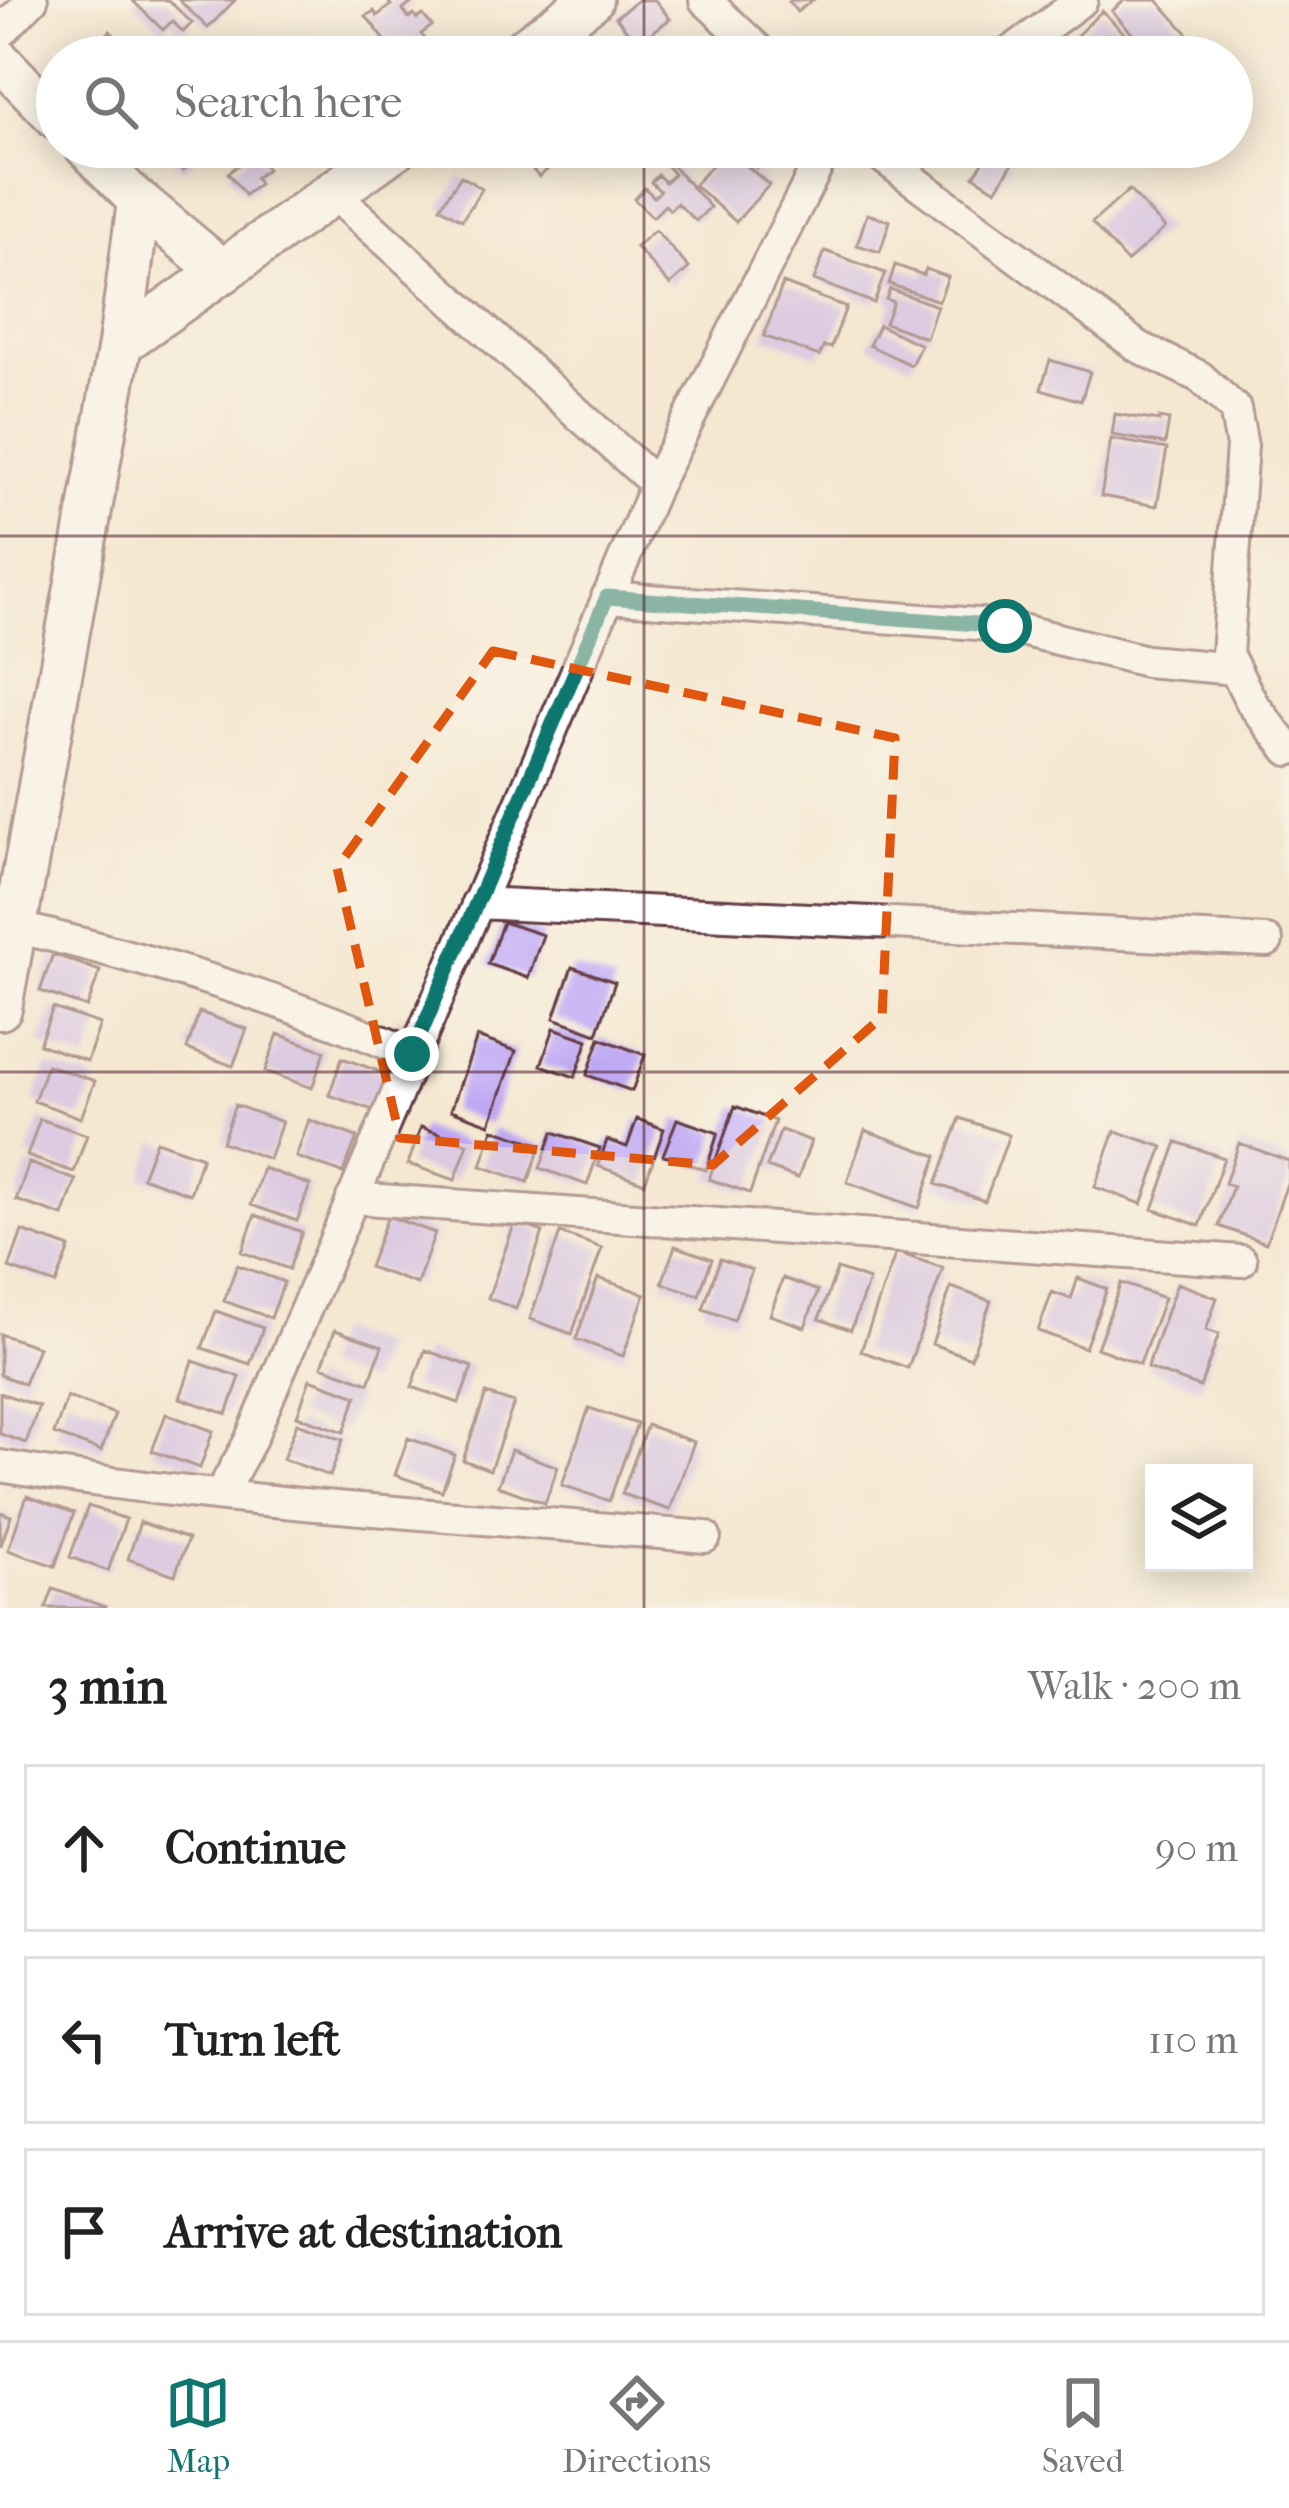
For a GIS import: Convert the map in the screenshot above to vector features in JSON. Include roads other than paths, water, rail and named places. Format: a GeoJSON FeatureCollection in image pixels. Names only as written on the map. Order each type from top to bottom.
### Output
{"type":"FeatureCollection","features":[{"type":"Feature","properties":{"kind":"main road"},"geometry":{"type":"LineString","coordinates":[[542,36],[591,0]]}},
{"type":"Feature","properties":{"kind":"main road"},"geometry":{"type":"LineString","coordinates":[[121,344],[369,168]]}},
{"type":"Feature","properties":{"kind":"main road"},"geometry":{"type":"LineString","coordinates":[[139,202],[224,272]]}},
{"type":"Feature","properties":{"kind":"main road"},"geometry":{"type":"LineString","coordinates":[[0,1008],[121,344],[139,202]]}},
{"type":"Feature","properties":{"kind":"street"},"geometry":{"type":"LineString","coordinates":[[0,33],[32,0]]}},
{"type":"Feature","properties":{"kind":"street"},"geometry":{"type":"LineString","coordinates":[[705,0],[744,36]]}},
{"type":"Feature","properties":{"kind":"street"},"geometry":{"type":"LineString","coordinates":[[1033,36],[1082,0]]}},
{"type":"Feature","properties":{"kind":"street"},"geometry":{"type":"LineString","coordinates":[[0,61],[36,97]]}},
{"type":"Feature","properties":{"kind":"street"},"geometry":{"type":"LineString","coordinates":[[106,168],[139,202]]}},
{"type":"Feature","properties":{"kind":"street"},"geometry":{"type":"LineString","coordinates":[[220,1495],[249,1442],[656,484],[815,168]]}},
{"type":"Feature","properties":{"kind":"street"},"geometry":{"type":"LineString","coordinates":[[897,168],[1137,346],[1200,377],[1235,409],[1242,446],[1227,653],[1252,703],[1289,750]]}},
{"type":"Feature","properties":{"kind":"street"},"geometry":{"type":"LineString","coordinates":[[334,194],[656,484]]}},
{"type":"Feature","properties":{"kind":"street"},"geometry":{"type":"LineString","coordinates":[[607,597],[1005,626],[1146,661],[1234,669]]}},
{"type":"Feature","properties":{"kind":"street"},"geometry":{"type":"LineString","coordinates":[[477,903],[1267,941]]}},
{"type":"Feature","properties":{"kind":"street"},"geometry":{"type":"LineString","coordinates":[[8,949],[117,951],[363,1032],[412,1054]]}},
{"type":"Feature","properties":{"kind":"street"},"geometry":{"type":"LineString","coordinates":[[352,1198],[1241,1261]]}},
{"type":"Feature","properties":{"kind":"street"},"geometry":{"type":"LineString","coordinates":[[0,1466],[220,1495],[705,1537]]}}]}
